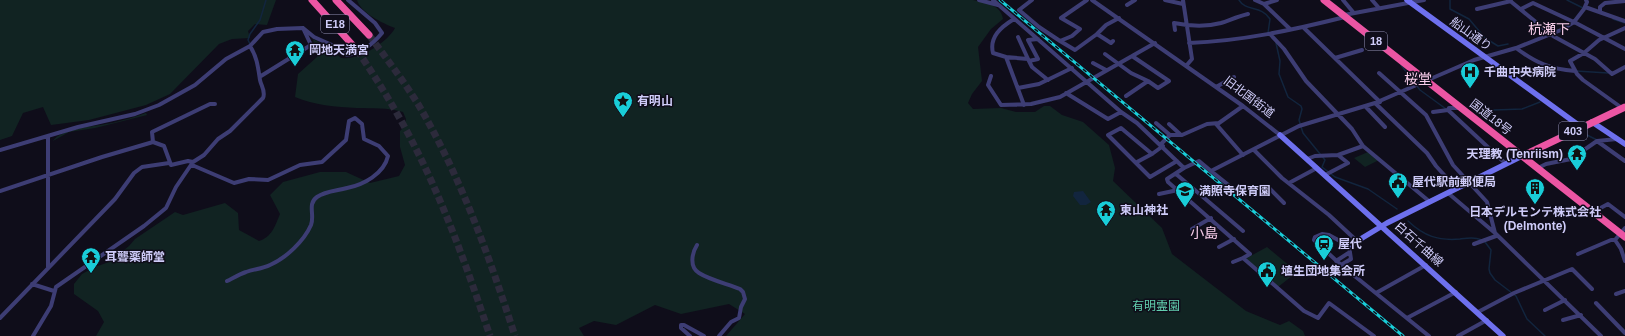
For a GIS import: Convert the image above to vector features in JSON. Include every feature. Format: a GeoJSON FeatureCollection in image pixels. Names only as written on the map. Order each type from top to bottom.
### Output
{"type":"FeatureCollection","features":[{"type":"Feature","properties":{"kind":"highway","name":"E18"},"geometry":{"type":"LineString","coordinates":[[312,0],[357,50]]}},
{"type":"Feature","properties":{"kind":"highway","name":"E18"},"geometry":{"type":"LineString","coordinates":[[336,0],[369,35]]}},
{"type":"Feature","properties":{"kind":"highway","name":"国道18号"},"geometry":{"type":"LineString","coordinates":[[1324,0],[1593,212],[1623,233]]}},
{"type":"Feature","properties":{"kind":"highway","name":"403"},"geometry":{"type":"LineString","coordinates":[[1522,156],[1624,108]]}},
{"type":"Feature","properties":{"kind":"street"},"geometry":{"type":"LineString","coordinates":[[0,150],[90,124],[135,114],[170,100],[195,86],[226,59],[256,42],[261,33],[277,29],[303,28],[314,37],[343,50],[347,55],[351,55],[366,48],[381,34],[381,30],[365,14],[353,7],[348,0]]}},
{"type":"Feature","properties":{"kind":"street"},"geometry":{"type":"LineString","coordinates":[[980,0],[998,5]]}},
{"type":"Feature","properties":{"kind":"street"},"geometry":{"type":"LineString","coordinates":[[980,0],[985,4]]}},
{"type":"Feature","properties":{"kind":"street"},"geometry":{"type":"LineString","coordinates":[[993,0],[1014,20],[1137,123],[1162,145],[1184,168]]}},
{"type":"Feature","properties":{"kind":"street"},"geometry":{"type":"LineString","coordinates":[[1032,0],[1019,10],[1039,27],[1075,50],[1097,34],[1106,25],[1119,18]]}},
{"type":"Feature","properties":{"kind":"street"},"geometry":{"type":"LineString","coordinates":[[1060,41],[1080,29],[1061,18],[1087,0]]}},
{"type":"Feature","properties":{"kind":"street","name":"旧北国街道"},"geometry":{"type":"LineString","coordinates":[[1092,0],[1243,106],[1280,135],[1317,168],[1328,174],[1382,226]]}},
{"type":"Feature","properties":{"kind":"street"},"geometry":{"type":"LineString","coordinates":[[1127,5],[1135,0]]}},
{"type":"Feature","properties":{"kind":"street"},"geometry":{"type":"LineString","coordinates":[[1165,0],[1183,2],[1192,59],[1186,66]]}},
{"type":"Feature","properties":{"kind":"street"},"geometry":{"type":"LineString","coordinates":[[1255,0],[1264,4],[1290,29]]}},
{"type":"Feature","properties":{"kind":"street"},"geometry":{"type":"LineString","coordinates":[[1264,4],[1277,0]]}},
{"type":"Feature","properties":{"kind":"street"},"geometry":{"type":"LineString","coordinates":[[1343,0],[1354,12]]}},
{"type":"Feature","properties":{"kind":"street"},"geometry":{"type":"LineString","coordinates":[[1372,0],[1379,8]]}},
{"type":"Feature","properties":{"kind":"street"},"geometry":{"type":"LineString","coordinates":[[1189,43],[1230,41],[1269,34],[1345,16],[1354,12],[1409,1],[1424,0]]}},
{"type":"Feature","properties":{"kind":"street"},"geometry":{"type":"LineString","coordinates":[[1211,171],[1301,125],[1378,102],[1428,82],[1468,63],[1516,48],[1551,34],[1574,22],[1585,8],[1587,2],[1586,0]]}},
{"type":"Feature","properties":{"kind":"street","name":"船山通り"},"geometry":{"type":"LineString","coordinates":[[1409,1],[1581,127]]}},
{"type":"Feature","properties":{"kind":"street"},"geometry":{"type":"LineString","coordinates":[[1476,9],[1510,1],[1564,43],[1595,58],[1612,74],[1625,67]]}},
{"type":"Feature","properties":{"kind":"street"},"geometry":{"type":"LineString","coordinates":[[1521,9],[1532,1],[1625,49]]}},
{"type":"Feature","properties":{"kind":"street"},"geometry":{"type":"LineString","coordinates":[[1600,12],[1600,7],[1605,4],[1625,1]]}},
{"type":"Feature","properties":{"kind":"street"},"geometry":{"type":"LineString","coordinates":[[1585,8],[1625,21]]}},
{"type":"Feature","properties":{"kind":"street"},"geometry":{"type":"LineString","coordinates":[[1175,30],[1174,23],[1187,25],[1216,24],[1248,14]]}},
{"type":"Feature","properties":{"kind":"street"},"geometry":{"type":"LineString","coordinates":[[1014,20],[1007,23],[992,39],[991,48],[993,53],[1016,59],[1028,60],[1038,58],[1028,40],[1038,39]]}},
{"type":"Feature","properties":{"kind":"street"},"geometry":{"type":"LineString","coordinates":[[1302,27],[1378,102],[1427,153],[1436,166],[1457,188]]}},
{"type":"Feature","properties":{"kind":"street"},"geometry":{"type":"LineString","coordinates":[[261,76],[311,45],[310,41],[303,32],[303,28]]}},
{"type":"Feature","properties":{"kind":"street"},"geometry":{"type":"LineString","coordinates":[[1624,108],[1583,80],[1575,71],[1570,59],[1585,53],[1599,40],[1625,28]]}},
{"type":"Feature","properties":{"kind":"street"},"geometry":{"type":"LineString","coordinates":[[1097,34],[1110,43],[1113,41]]}},
{"type":"Feature","properties":{"kind":"street"},"geometry":{"type":"LineString","coordinates":[[1269,34],[1284,49],[1306,81],[1352,129],[1363,146],[1430,202]]}},
{"type":"Feature","properties":{"kind":"street"},"geometry":{"type":"LineString","coordinates":[[1018,37],[1032,67],[1048,80]]}},
{"type":"Feature","properties":{"kind":"street"},"geometry":{"type":"LineString","coordinates":[[991,76],[988,85],[1001,105],[1024,105],[1047,102],[1066,93],[1155,43]]}},
{"type":"Feature","properties":{"kind":"street"},"geometry":{"type":"LineString","coordinates":[[32,336],[51,306],[54,291],[62,282],[109,251],[166,208],[176,187],[193,164],[218,140],[230,131],[263,98],[264,93],[260,80],[261,76],[258,62],[250,46]]}},
{"type":"Feature","properties":{"kind":"street"},"geometry":{"type":"LineString","coordinates":[[1516,48],[1528,57],[1554,69],[1575,71]]}},
{"type":"Feature","properties":{"kind":"street"},"geometry":{"type":"LineString","coordinates":[[1335,58],[1362,50]]}},
{"type":"Feature","properties":{"kind":"street"},"geometry":{"type":"LineString","coordinates":[[1105,54],[1131,73],[1148,81],[1158,88],[1169,81],[1132,56]]}},
{"type":"Feature","properties":{"kind":"street"},"geometry":{"type":"LineString","coordinates":[[1006,57],[1024,105]]}},
{"type":"Feature","properties":{"kind":"street"},"geometry":{"type":"LineString","coordinates":[[1093,63],[1106,70]]}},
{"type":"Feature","properties":{"kind":"street"},"geometry":{"type":"LineString","coordinates":[[1018,88],[1027,88],[1048,80],[1072,68]]}},
{"type":"Feature","properties":{"kind":"street"},"geometry":{"type":"LineString","coordinates":[[1379,73],[1426,115],[1454,165],[1485,200],[1489,207],[1496,235]]}},
{"type":"Feature","properties":{"kind":"street"},"geometry":{"type":"LineString","coordinates":[[1216,87],[1234,77]]}},
{"type":"Feature","properties":{"kind":"street"},"geometry":{"type":"LineString","coordinates":[[1126,96],[1140,88],[1148,81]]}},
{"type":"Feature","properties":{"kind":"street"},"geometry":{"type":"LineString","coordinates":[[1066,93],[1108,119],[1122,112]]}},
{"type":"Feature","properties":{"kind":"street"},"geometry":{"type":"LineString","coordinates":[[153,142],[152,132],[210,104],[215,104]]}},
{"type":"Feature","properties":{"kind":"street"},"geometry":{"type":"LineString","coordinates":[[1156,123],[1170,135],[1181,135],[1207,124],[1216,124],[1243,106]]}},
{"type":"Feature","properties":{"kind":"street"},"geometry":{"type":"LineString","coordinates":[[1365,106],[1385,127]]}},
{"type":"Feature","properties":{"kind":"street"},"geometry":{"type":"LineString","coordinates":[[1433,112],[1461,108]]}},
{"type":"Feature","properties":{"kind":"street"},"geometry":{"type":"LineString","coordinates":[[1448,109],[1506,164]]}},
{"type":"Feature","properties":{"kind":"street"},"geometry":{"type":"LineString","coordinates":[[0,318],[115,199],[134,173],[142,167],[169,163],[171,165],[188,161],[234,183],[249,179],[268,180],[300,165],[322,162],[344,142],[347,136],[350,121],[355,118],[358,119],[362,124],[364,139],[380,147],[388,156],[386,163],[381,170],[356,186],[319,195],[312,201],[310,207],[312,221],[310,226],[288,254],[272,264],[227,281]]}},
{"type":"Feature","properties":{"kind":"street"},"geometry":{"type":"LineString","coordinates":[[1592,122],[1625,144]]}},
{"type":"Feature","properties":{"kind":"street"},"geometry":{"type":"LineString","coordinates":[[1169,124],[1181,135]]}},
{"type":"Feature","properties":{"kind":"street"},"geometry":{"type":"LineString","coordinates":[[1216,124],[1243,155]]}},
{"type":"Feature","properties":{"kind":"street"},"geometry":{"type":"LineString","coordinates":[[1152,154],[1129,133],[1121,128],[1108,135],[1137,162],[1150,177],[1177,161]]}},
{"type":"Feature","properties":{"kind":"street"},"geometry":{"type":"LineString","coordinates":[[1137,162],[1152,154],[1170,135]]}},
{"type":"Feature","properties":{"kind":"street"},"geometry":{"type":"LineString","coordinates":[[48,136],[48,267]]}},
{"type":"Feature","properties":{"kind":"street"},"geometry":{"type":"LineString","coordinates":[[1538,168],[1546,164],[1571,159],[1597,141],[1617,139]]}},
{"type":"Feature","properties":{"kind":"street"},"geometry":{"type":"LineString","coordinates":[[1597,141],[1625,161]]}},
{"type":"Feature","properties":{"kind":"street"},"geometry":{"type":"LineString","coordinates":[[0,191],[153,142],[164,146],[169,163]]}},
{"type":"Feature","properties":{"kind":"street"},"geometry":{"type":"LineString","coordinates":[[1307,159],[1338,154],[1363,146]]}},
{"type":"Feature","properties":{"kind":"street"},"geometry":{"type":"LineString","coordinates":[[1254,150],[1288,183],[1357,241]]}},
{"type":"Feature","properties":{"kind":"street"},"geometry":{"type":"LineString","coordinates":[[1328,174],[1348,163],[1338,154]]}},
{"type":"Feature","properties":{"kind":"street","name":"白石千曲線"},"geometry":{"type":"LineString","coordinates":[[1503,336],[1382,226],[1522,156]]}},
{"type":"Feature","properties":{"kind":"street"},"geometry":{"type":"LineString","coordinates":[[1233,262],[1250,254],[1211,218],[1168,182],[1167,179],[1184,168],[1199,161],[1218,178],[1241,195]]}},
{"type":"Feature","properties":{"kind":"street"},"geometry":{"type":"LineString","coordinates":[[1288,183],[1317,168]]}},
{"type":"Feature","properties":{"kind":"street"},"geometry":{"type":"LineString","coordinates":[[1176,174],[1243,231]]}},
{"type":"Feature","properties":{"kind":"street"},"geometry":{"type":"LineString","coordinates":[[1269,188],[1284,203]]}},
{"type":"Feature","properties":{"kind":"street"},"geometry":{"type":"LineString","coordinates":[[1159,194],[1178,190]]}},
{"type":"Feature","properties":{"kind":"street"},"geometry":{"type":"LineString","coordinates":[[1448,193],[1496,235],[1543,281],[1581,315],[1601,336]]}},
{"type":"Feature","properties":{"kind":"street"},"geometry":{"type":"LineString","coordinates":[[1593,212],[1608,204],[1625,217]]}},
{"type":"Feature","properties":{"kind":"street"},"geometry":{"type":"LineString","coordinates":[[1192,229],[1211,218]]}},
{"type":"Feature","properties":{"kind":"street"},"geometry":{"type":"LineString","coordinates":[[1336,261],[1357,241],[1382,226]]}},
{"type":"Feature","properties":{"kind":"street"},"geometry":{"type":"LineString","coordinates":[[1578,254],[1610,240],[1615,240],[1623,233]]}},
{"type":"Feature","properties":{"kind":"street"},"geometry":{"type":"LineString","coordinates":[[1341,265],[1351,259],[1349,249],[1325,234],[1315,237],[1314,240],[1316,243],[1336,261],[1429,336]]}},
{"type":"Feature","properties":{"kind":"street"},"geometry":{"type":"LineString","coordinates":[[1474,244],[1496,235]]}},
{"type":"Feature","properties":{"kind":"street"},"geometry":{"type":"LineString","coordinates":[[1220,247],[1234,239]]}},
{"type":"Feature","properties":{"kind":"street"},"geometry":{"type":"LineString","coordinates":[[1615,240],[1621,249],[1625,261]]}},
{"type":"Feature","properties":{"kind":"street"},"geometry":{"type":"LineString","coordinates":[[697,245],[691,260],[698,273],[702,276],[731,284],[743,292],[745,299],[741,307],[739,318],[731,322],[719,336]]}},
{"type":"Feature","properties":{"kind":"street"},"geometry":{"type":"LineString","coordinates":[[1243,258],[1304,311],[1318,318],[1322,315],[1323,310],[1329,303],[1374,336]]}},
{"type":"Feature","properties":{"kind":"street"},"geometry":{"type":"LineString","coordinates":[[1376,293],[1426,265]]}},
{"type":"Feature","properties":{"kind":"street"},"geometry":{"type":"LineString","coordinates":[[1478,312],[1513,293],[1572,270],[1592,289]]}},
{"type":"Feature","properties":{"kind":"street"},"geometry":{"type":"LineString","coordinates":[[32,284],[54,291]]}},
{"type":"Feature","properties":{"kind":"street"},"geometry":{"type":"LineString","coordinates":[[1616,294],[1625,291]]}},
{"type":"Feature","properties":{"kind":"street"},"geometry":{"type":"LineString","coordinates":[[1407,318],[1456,292]]}},
{"type":"Feature","properties":{"kind":"street"},"geometry":{"type":"LineString","coordinates":[[1545,310],[1565,300]]}},
{"type":"Feature","properties":{"kind":"street"},"geometry":{"type":"LineString","coordinates":[[1596,303],[1625,334]]}},
{"type":"Feature","properties":{"kind":"street"},"geometry":{"type":"LineString","coordinates":[[1563,320],[1581,315]]}},
{"type":"Feature","properties":{"kind":"street"},"geometry":{"type":"LineString","coordinates":[[1458,336],[1487,320]]}},
{"type":"Feature","properties":{"kind":"street"},"geometry":{"type":"LineString","coordinates":[[690,336],[681,328],[681,325],[684,325],[704,336]]}},
{"type":"Feature","properties":{"kind":"green space"},"geometry":{"type":"Polygon","coordinates":[[[0,0],[276,0],[267,25],[255,24],[248,31],[250,38],[232,39],[219,44],[170,94],[146,105],[89,120],[51,125],[43,107],[23,113],[12,136],[0,140],[0,0]]]}},
{"type":"Feature","properties":{"kind":"green space","name":"有明霊園"},"geometry":{"type":"Polygon","coordinates":[[[357,0],[973,0],[987,3],[999,10],[1003,19],[991,29],[978,47],[982,81],[972,94],[968,103],[973,109],[1001,108],[1016,112],[1035,112],[1044,106],[1050,106],[1062,115],[1083,122],[1109,145],[1115,168],[1113,181],[1162,228],[1172,254],[1246,311],[1280,325],[1289,321],[1303,331],[1305,336],[726,336],[745,314],[729,304],[681,314],[655,305],[616,325],[594,321],[579,328],[584,336],[96,336],[104,322],[98,311],[74,294],[74,284],[82,274],[109,262],[129,246],[135,239],[175,212],[183,215],[225,203],[238,213],[239,230],[259,241],[267,237],[275,227],[280,214],[270,195],[283,182],[320,172],[346,172],[370,183],[399,176],[405,165],[400,147],[400,131],[404,127],[406,119],[403,112],[397,110],[349,108],[325,105],[295,97],[298,74],[317,57],[313,39],[333,50],[338,56],[342,58],[349,58],[364,54],[372,49],[386,39],[395,28],[367,13],[359,5],[357,0]]]}},
{"type":"Feature","properties":{"kind":"green space"},"geometry":{"type":"Polygon","coordinates":[[[146,113],[147,115],[95,128],[69,132],[53,141],[57,137],[71,130],[112,123],[146,113]]]}},
{"type":"Feature","properties":{"kind":"green space"},"geometry":{"type":"Polygon","coordinates":[[[1368,152],[1379,160],[1365,167],[1354,158],[1368,152]]]}},
{"type":"Feature","properties":{"kind":"green space"},"geometry":{"type":"Polygon","coordinates":[[[1267,247],[1297,272],[1278,287],[1245,259],[1267,247]]]}},
{"type":"Feature","properties":{"kind":"water"},"geometry":{"type":"Polygon","coordinates":[[[1083,191],[1091,202],[1086,205],[1080,205],[1073,196],[1074,192],[1083,191]]]}},
{"type":"Feature","properties":{"kind":"waterway"},"geometry":{"type":"LineString","coordinates":[[250,44],[248,40],[250,34],[260,20],[266,0]]}},
{"type":"Feature","properties":{"kind":"waterway"},"geometry":{"type":"LineString","coordinates":[[1239,0],[1242,4],[1262,12],[1270,19],[1268,33]]}},
{"type":"Feature","properties":{"kind":"waterway"},"geometry":{"type":"LineString","coordinates":[[1450,0],[1450,9],[1469,19],[1485,38],[1498,46],[1508,44]]}},
{"type":"Feature","properties":{"kind":"waterway"},"geometry":{"type":"LineString","coordinates":[[1567,0],[1583,8]]}},
{"type":"Feature","properties":{"kind":"waterway"},"geometry":{"type":"LineString","coordinates":[[1613,19],[1625,23]]}},
{"type":"Feature","properties":{"kind":"waterway"},"geometry":{"type":"LineString","coordinates":[[1276,43],[1280,61],[1279,74],[1288,97],[1301,106],[1302,109],[1299,120],[1303,133],[1325,160],[1322,167],[1335,177],[1368,189],[1397,209]]}},
{"type":"Feature","properties":{"kind":"waterway"},"geometry":{"type":"LineString","coordinates":[[1401,65],[1420,90],[1446,109]]}},
{"type":"Feature","properties":{"kind":"waterway"},"geometry":{"type":"LineString","coordinates":[[1576,71],[1608,73]]}},
{"type":"Feature","properties":{"kind":"waterway"},"geometry":{"type":"LineString","coordinates":[[1477,111],[1487,113],[1494,110],[1522,109],[1540,102]]}},
{"type":"Feature","properties":{"kind":"waterway"},"geometry":{"type":"LineString","coordinates":[[1585,134],[1597,140]]}},
{"type":"Feature","properties":{"kind":"waterway"},"geometry":{"type":"LineString","coordinates":[[1408,221],[1426,234],[1438,238],[1474,238],[1482,240]]}},
{"type":"Feature","properties":{"kind":"waterway"},"geometry":{"type":"LineString","coordinates":[[1485,242],[1491,250],[1490,273],[1495,280],[1516,296],[1527,319],[1545,336]]}},
{"type":"Feature","properties":{"kind":"tunnel"},"geometry":{"type":"LineString","coordinates":[[369,35],[418,104],[448,160],[473,217],[515,336]]}},
{"type":"Feature","properties":{"kind":"tunnel"},"geometry":{"type":"LineString","coordinates":[[357,50],[394,108],[426,170],[461,252],[490,336]]}},
{"type":"Feature","properties":{"kind":"railway"},"geometry":{"type":"LineString","coordinates":[[1000,0],[1403,336]]}},
{"type":"Feature","properties":{"kind":"place","name":"岡地天満宮"},"geometry":{"type":"Point","coordinates":[295,67]}},
{"type":"Feature","properties":{"kind":"place","name":"千曲中央病院"},"geometry":{"type":"Point","coordinates":[1470,89]}},
{"type":"Feature","properties":{"kind":"place","name":"有明山"},"geometry":{"type":"Point","coordinates":[623,118]}},
{"type":"Feature","properties":{"kind":"place","name":"天理教 (Tenriism)"},"geometry":{"type":"Point","coordinates":[1577,171]}},
{"type":"Feature","properties":{"kind":"place","name":"屋代駅前郵便局"},"geometry":{"type":"Point","coordinates":[1398,199]}},
{"type":"Feature","properties":{"kind":"place","name":"日本デルモンテ株式会社 (Delmonte)"},"geometry":{"type":"Point","coordinates":[1535,205]}},
{"type":"Feature","properties":{"kind":"place","name":"満照寺保育園"},"geometry":{"type":"Point","coordinates":[1185,208]}},
{"type":"Feature","properties":{"kind":"place","name":"東山神社"},"geometry":{"type":"Point","coordinates":[1106,227]}},
{"type":"Feature","properties":{"kind":"place","name":"屋代"},"geometry":{"type":"Point","coordinates":[1324,261]}},
{"type":"Feature","properties":{"kind":"place","name":"耳聾薬師堂"},"geometry":{"type":"Point","coordinates":[91,274]}},
{"type":"Feature","properties":{"kind":"place","name":"埴生団地集会所"},"geometry":{"type":"Point","coordinates":[1267,288]}},
{"type":"Feature","properties":{"kind":"district","name":"杭瀬下"},"geometry":{"type":"Point","coordinates":[1549,29]}},
{"type":"Feature","properties":{"kind":"district","name":"桜堂"},"geometry":{"type":"Point","coordinates":[1418,79]}},
{"type":"Feature","properties":{"kind":"district","name":"小島"},"geometry":{"type":"Point","coordinates":[1204,233]}}]}
